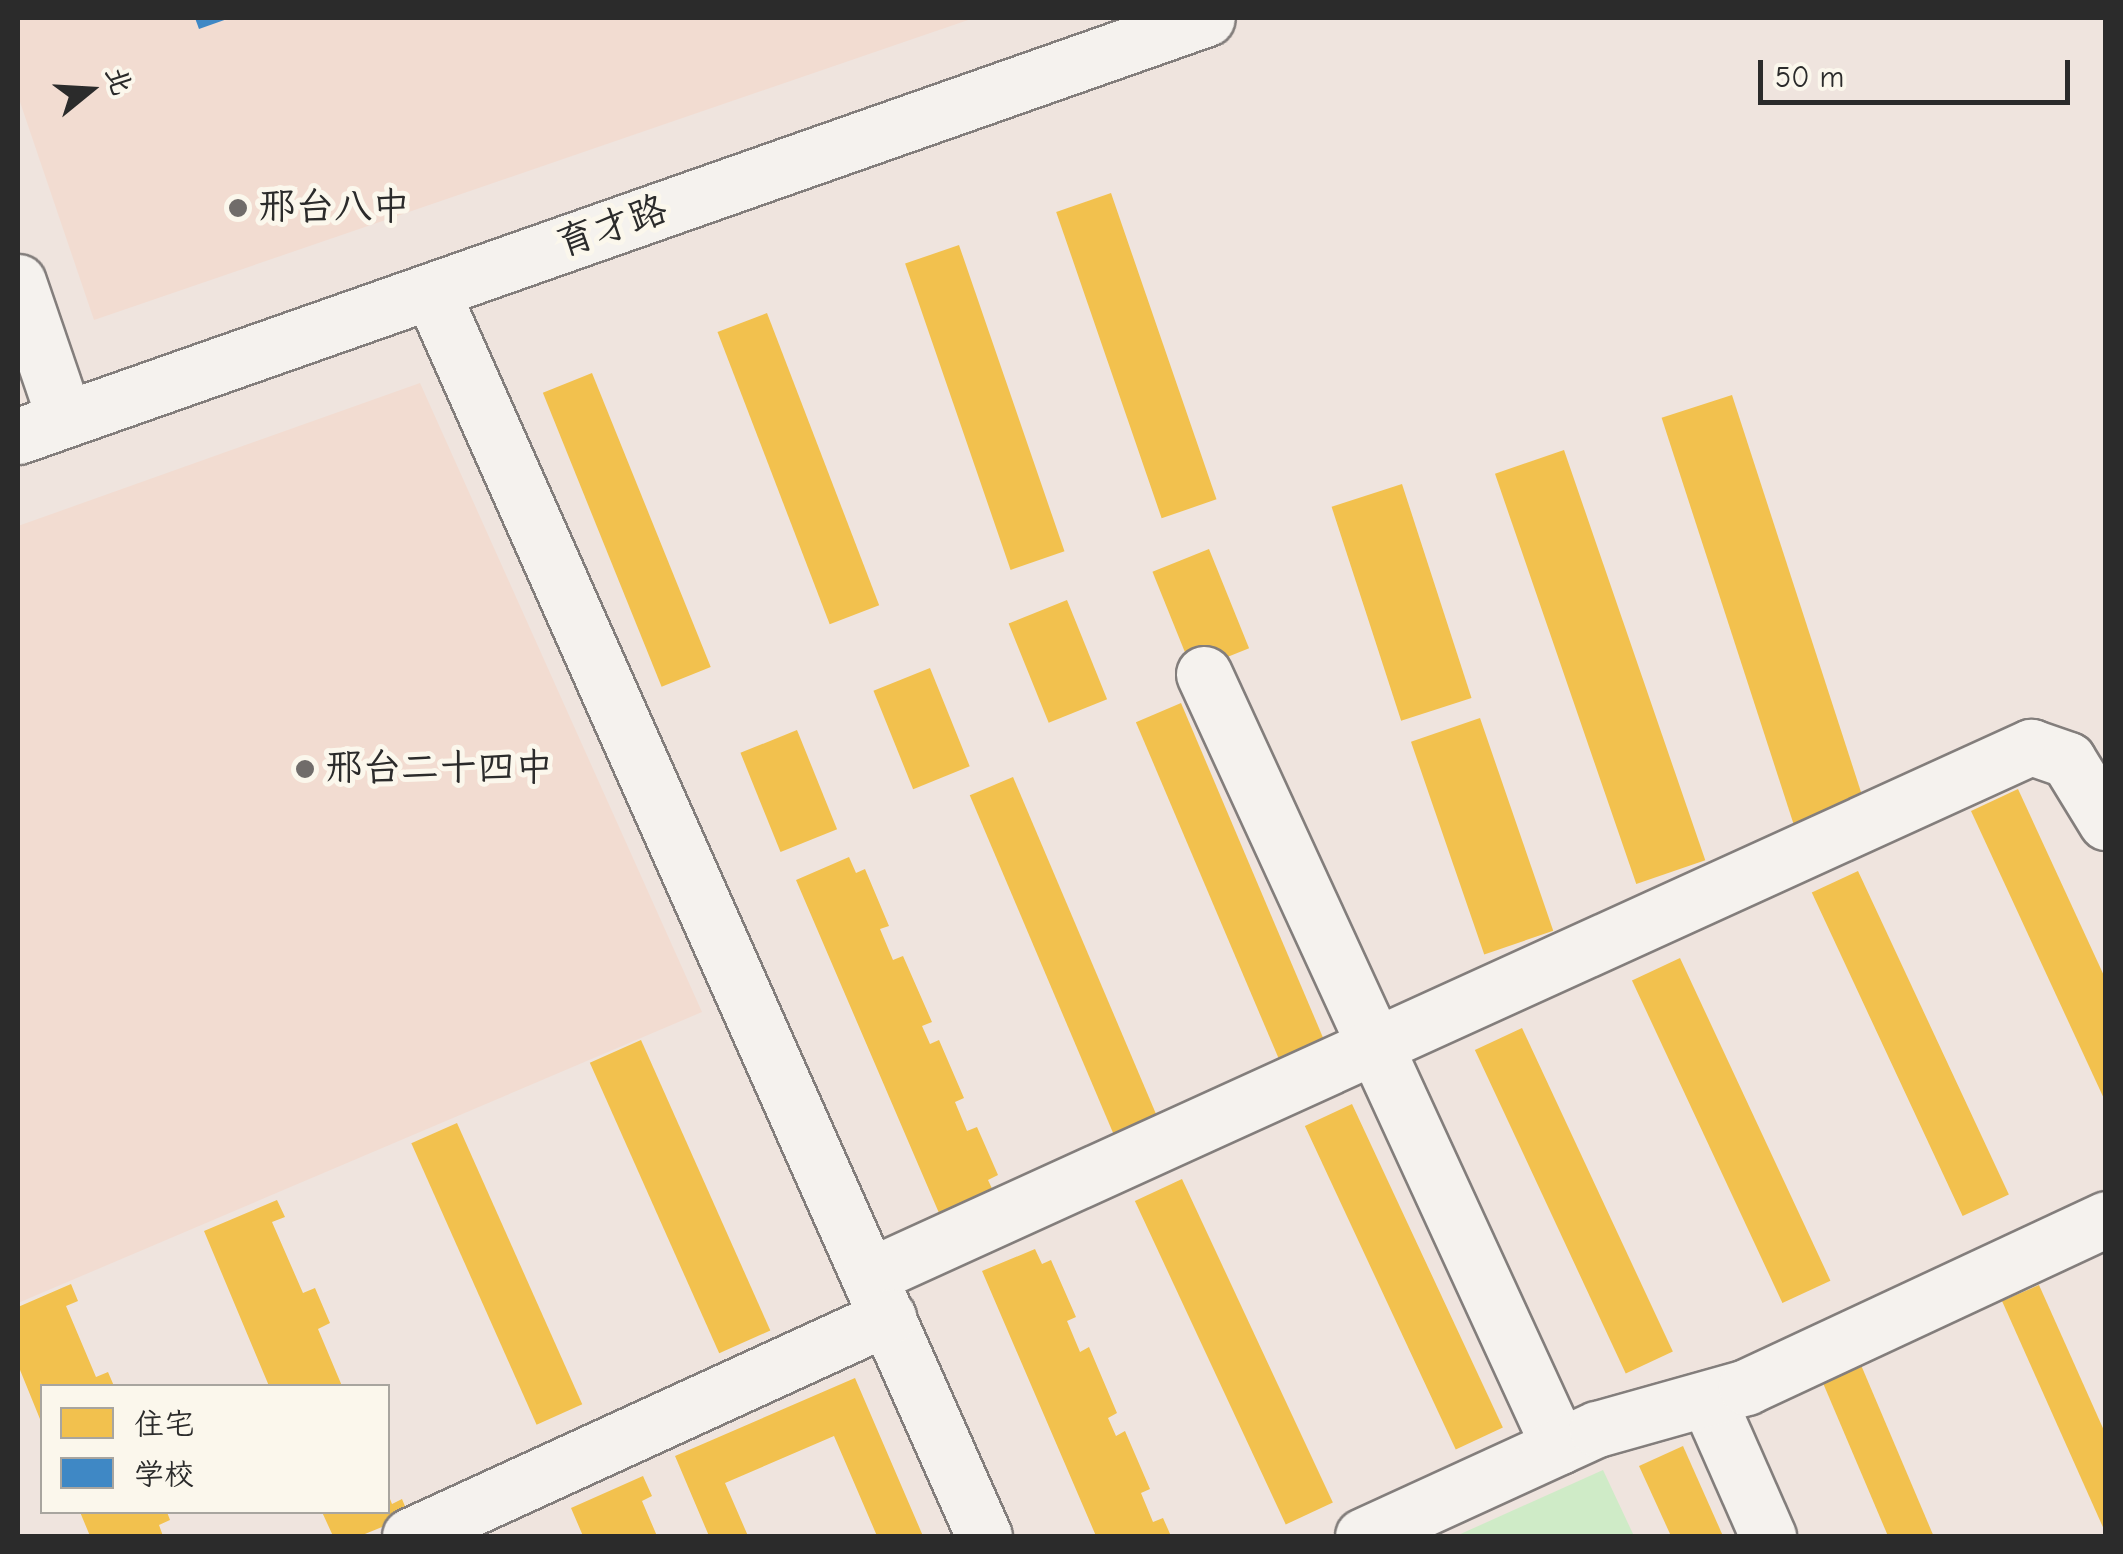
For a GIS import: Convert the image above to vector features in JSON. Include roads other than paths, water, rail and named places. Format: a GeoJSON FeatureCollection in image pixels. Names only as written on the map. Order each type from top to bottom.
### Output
{"type":"FeatureCollection","features":[{"type":"Feature","properties":{"kind":"street","name":"育才路"},"geometry":{"type":"LineString","coordinates":[[42,428],[1207,18]]}},
{"type":"Feature","properties":{"kind":"street"},"geometry":{"type":"LineString","coordinates":[[18,282],[42,428]]}},
{"type":"Feature","properties":{"kind":"street"},"geometry":{"type":"LineString","coordinates":[[431,291],[984,1536]]}},
{"type":"Feature","properties":{"kind":"street"},"geometry":{"type":"LineString","coordinates":[[1204,674],[1559,1446]]}},
{"type":"Feature","properties":{"kind":"street"},"geometry":{"type":"LineString","coordinates":[[410,1536],[1375,1046],[2031,747],[2068,760],[2101,812]]}},
{"type":"Feature","properties":{"kind":"street"},"geometry":{"type":"LineString","coordinates":[[1364,1536],[1597,1429],[1708,1400],[2106,1219]]}},
{"type":"Feature","properties":{"kind":"street"},"geometry":{"type":"LineString","coordinates":[[1708,1400],[1768,1536]]}},
{"type":"Feature","properties":{"kind":"place","name":"邢台八中"},"geometry":{"type":"Point","coordinates":[238,208]}},
{"type":"Feature","properties":{"kind":"place","name":"邢台二十四中"},"geometry":{"type":"Point","coordinates":[305,769]}}]}
